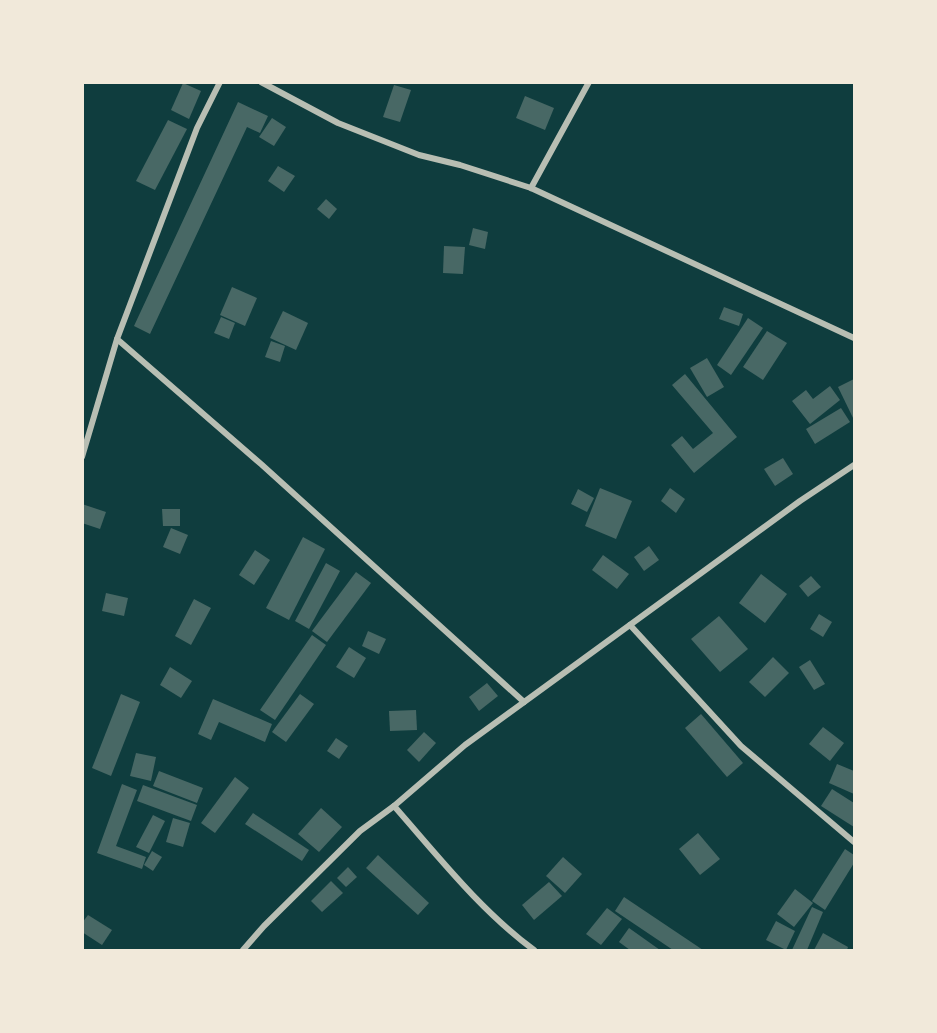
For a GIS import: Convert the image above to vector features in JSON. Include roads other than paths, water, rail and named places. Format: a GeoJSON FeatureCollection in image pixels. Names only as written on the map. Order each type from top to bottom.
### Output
{"type":"FeatureCollection","features":[{"type":"Feature","properties":{"kind":"street"},"geometry":{"type":"LineString","coordinates":[[82,457],[117,339],[196,128],[220,82]]}},
{"type":"Feature","properties":{"kind":"street"},"geometry":{"type":"LineString","coordinates":[[261,82],[338,123],[418,155],[460,165],[531,188],[855,338]]}},
{"type":"Feature","properties":{"kind":"street"},"geometry":{"type":"LineString","coordinates":[[531,188],[589,82]]}},
{"type":"Feature","properties":{"kind":"street"},"geometry":{"type":"LineString","coordinates":[[117,339],[261,464],[524,702]]}},
{"type":"Feature","properties":{"kind":"street"},"geometry":{"type":"LineString","coordinates":[[243,951],[264,926],[360,831],[394,806],[465,745],[800,501],[855,465]]}},
{"type":"Feature","properties":{"kind":"street"},"geometry":{"type":"LineString","coordinates":[[630,625],[741,746],[855,842]]}},
{"type":"Feature","properties":{"kind":"street"},"geometry":{"type":"LineString","coordinates":[[394,806],[479,903],[534,951]]}}]}
